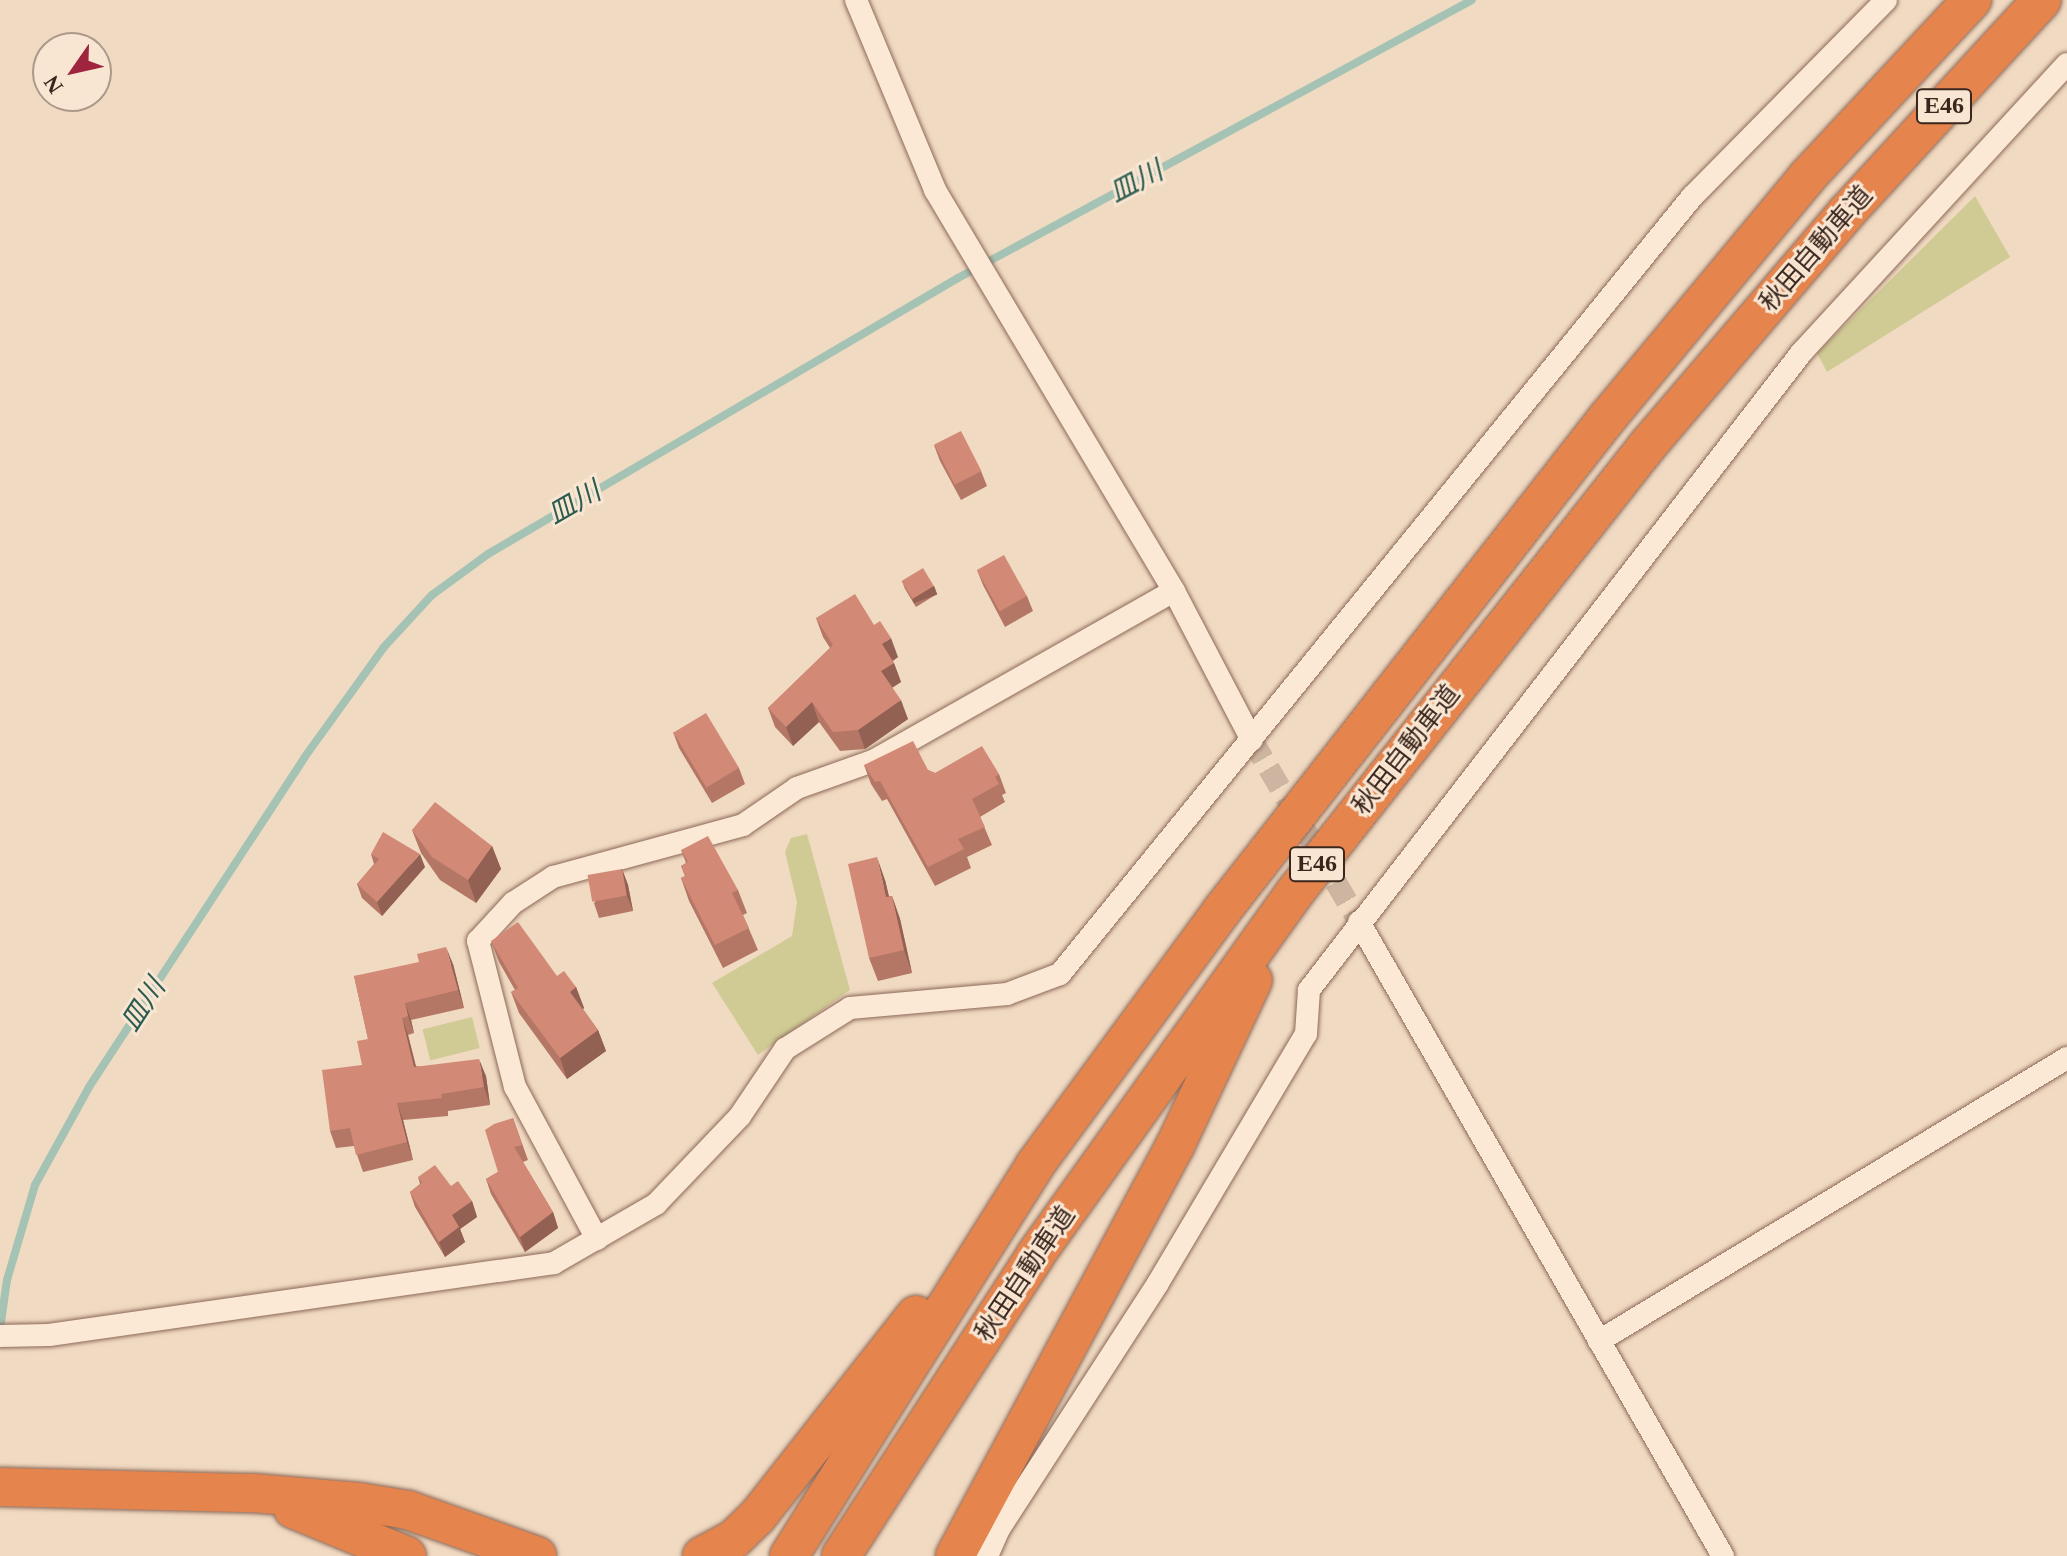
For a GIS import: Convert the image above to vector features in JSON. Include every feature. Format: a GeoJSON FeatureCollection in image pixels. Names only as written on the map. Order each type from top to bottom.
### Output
{"type":"FeatureCollection","features":[{"type":"Feature","properties":{"kind":"highway","name":"秋田自動車道"},"geometry":{"type":"LineString","coordinates":[[789,1556],[1035,1165],[1361,728],[1608,417],[1807,177],[1972,0]]}},
{"type":"Feature","properties":{"kind":"highway","name":"秋田自動車道"},"geometry":{"type":"LineString","coordinates":[[841,1556],[1036,1254],[1296,891],[1648,445],[1846,213],[2042,0]]}},
{"type":"Feature","properties":{"kind":"highway"},"geometry":{"type":"LineString","coordinates":[[955,1556],[1175,1146],[1296,891]]}},
{"type":"Feature","properties":{"kind":"highway"},"geometry":{"type":"LineString","coordinates":[[702,1556],[734,1539],[757,1517],[1035,1165]]}},
{"type":"Feature","properties":{"kind":"highway"},"geometry":{"type":"LineString","coordinates":[[6,1487],[253,1493],[408,1510],[537,1556]]}},
{"type":"Feature","properties":{"kind":"highway"},"geometry":{"type":"LineString","coordinates":[[253,1493],[407,1556]]}},
{"type":"Feature","properties":{"kind":"street"},"geometry":{"type":"LineString","coordinates":[[856,0],[935,190],[1174,591],[1252,740]]}},
{"type":"Feature","properties":{"kind":"street"},"geometry":{"type":"LineString","coordinates":[[8,1336],[554,1263],[656,1204],[740,1116],[785,1049],[850,1008],[1007,994],[1060,974],[1692,197],[1886,0]]}},
{"type":"Feature","properties":{"kind":"street"},"geometry":{"type":"LineString","coordinates":[[987,1556],[999,1529],[1158,1283],[1306,1034],[1309,990],[1802,352],[2067,64]]}},
{"type":"Feature","properties":{"kind":"street"},"geometry":{"type":"LineString","coordinates":[[597,1239],[515,1087],[478,941],[513,903],[553,877],[743,825],[797,788],[875,760],[1174,591]]}},
{"type":"Feature","properties":{"kind":"street"},"geometry":{"type":"LineString","coordinates":[[1359,922],[1723,1556]]}},
{"type":"Feature","properties":{"kind":"street"},"geometry":{"type":"LineString","coordinates":[[1599,1341],[2067,1058]]}},
{"type":"Feature","properties":{"kind":"shaded area"},"geometry":{"type":"Polygon","coordinates":[[[1975,196],[2010,257],[1827,372],[1817,353],[1975,196]]]}},
{"type":"Feature","properties":{"kind":"shaded area"},"geometry":{"type":"Polygon","coordinates":[[[807,834],[850,990],[758,1055],[712,983],[792,936],[797,902],[785,852],[791,838],[807,834]]]}},
{"type":"Feature","properties":{"kind":"shaded area"},"geometry":{"type":"Polygon","coordinates":[[[472,1017],[480,1048],[430,1060],[423,1029],[472,1017]]]}},
{"type":"Feature","properties":{"kind":"building"},"geometry":{"type":"Polygon","coordinates":[[[961,431],[981,471],[955,485],[934,445],[961,431]]]}},
{"type":"Feature","properties":{"kind":"building"},"geometry":{"type":"Polygon","coordinates":[[[1004,555],[1027,596],[1000,611],[977,570],[1004,555]]]}},
{"type":"Feature","properties":{"kind":"building"},"geometry":{"type":"Polygon","coordinates":[[[923,568],[934,586],[912,599],[902,581],[923,568]]]}},
{"type":"Feature","properties":{"kind":"building"},"geometry":{"type":"Polygon","coordinates":[[[855,594],[874,625],[880,621],[891,638],[882,644],[894,663],[881,671],[901,700],[858,730],[833,732],[812,702],[786,727],[768,708],[833,645],[816,618],[855,594]]]}},
{"type":"Feature","properties":{"kind":"building"},"geometry":{"type":"Polygon","coordinates":[[[706,713],[739,768],[706,787],[673,733],[706,713]]]}},
{"type":"Feature","properties":{"kind":"building"},"geometry":{"type":"Polygon","coordinates":[[[913,741],[928,770],[935,773],[982,746],[999,774],[995,777],[999,784],[972,799],[985,827],[958,839],[964,849],[928,867],[880,781],[875,782],[864,765],[913,741]]]}},
{"type":"Feature","properties":{"kind":"building"},"geometry":{"type":"Polygon","coordinates":[[[435,802],[492,846],[468,880],[432,857],[412,830],[435,802]]]}},
{"type":"Feature","properties":{"kind":"building"},"geometry":{"type":"Polygon","coordinates":[[[383,832],[420,854],[377,902],[357,884],[379,859],[371,854],[383,832]]]}},
{"type":"Feature","properties":{"kind":"building"},"geometry":{"type":"Polygon","coordinates":[[[708,836],[738,890],[732,893],[749,928],[715,945],[681,878],[686,876],[681,866],[688,862],[681,850],[708,836]]]}},
{"type":"Feature","properties":{"kind":"building"},"geometry":{"type":"Polygon","coordinates":[[[877,857],[886,897],[892,896],[904,950],[869,958],[848,864],[877,857]]]}},
{"type":"Feature","properties":{"kind":"building"},"geometry":{"type":"Polygon","coordinates":[[[622,869],[627,896],[592,902],[588,875],[622,869]]]}},
{"type":"Feature","properties":{"kind":"building"},"geometry":{"type":"Polygon","coordinates":[[[518,922],[557,976],[564,971],[576,987],[570,992],[598,1030],[560,1058],[511,992],[518,988],[491,941],[518,922]]]}},
{"type":"Feature","properties":{"kind":"building"},"geometry":{"type":"Polygon","coordinates":[[[446,947],[458,990],[405,1003],[408,1016],[402,1018],[414,1067],[479,1059],[484,1087],[441,1094],[442,1098],[397,1103],[407,1142],[356,1155],[350,1128],[330,1131],[322,1070],[362,1065],[357,1041],[368,1039],[354,976],[419,962],[417,954],[446,947]]]}},
{"type":"Feature","properties":{"kind":"building"},"geometry":{"type":"Polygon","coordinates":[[[513,1118],[522,1145],[514,1147],[553,1212],[520,1237],[486,1179],[498,1172],[485,1130],[513,1118]]]}},
{"type":"Feature","properties":{"kind":"building"},"geometry":{"type":"Polygon","coordinates":[[[435,1165],[451,1186],[458,1181],[472,1201],[452,1215],[459,1227],[439,1242],[410,1192],[422,1183],[418,1177],[435,1165]]]}},
{"type":"Feature","properties":{"kind":"waterway","name":"皿川"},"geometry":{"type":"LineString","coordinates":[[0,1329],[7,1280],[35,1185],[89,1087],[304,758],[384,647],[432,595],[488,554],[958,278],[1472,0]]}},
{"type":"Feature","properties":{"kind":"tunnel"},"geometry":{"type":"LineString","coordinates":[[1252,740],[1359,922]]}}]}
